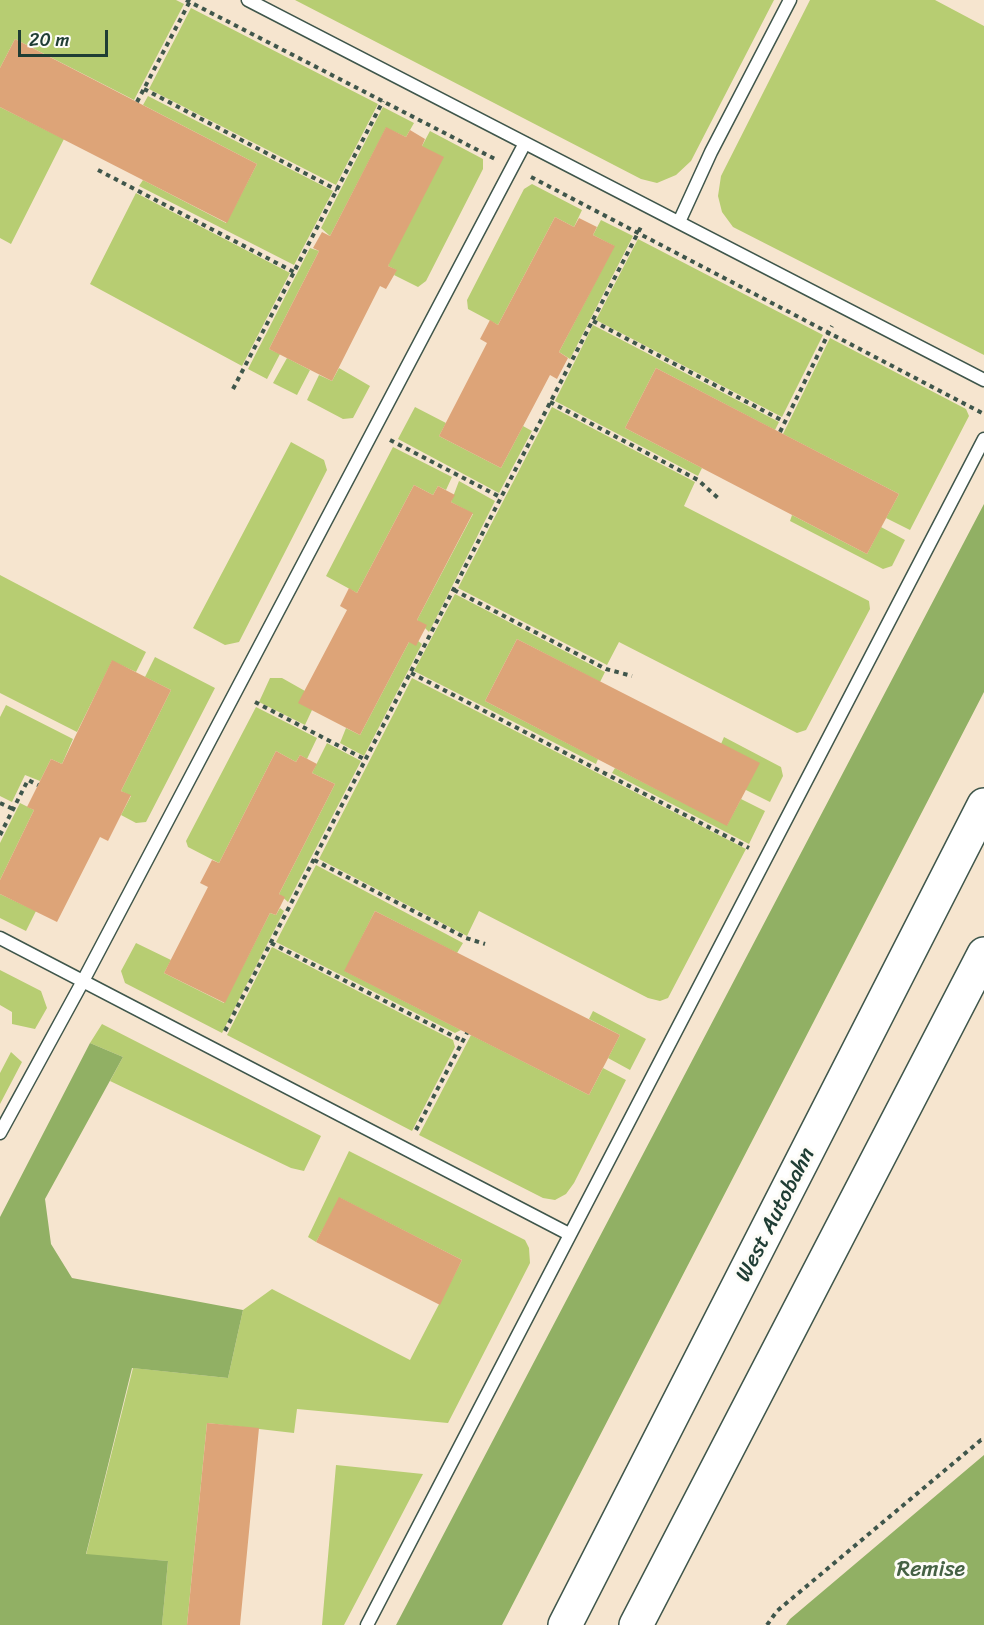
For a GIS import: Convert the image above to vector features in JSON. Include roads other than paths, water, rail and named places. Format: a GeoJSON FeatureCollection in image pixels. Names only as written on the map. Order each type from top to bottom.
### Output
{"type":"FeatureCollection","features":[{"type":"Feature","properties":{"kind":"highway","name":"West Autobahn"},"geometry":{"type":"LineString","coordinates":[[565,1625],[984,805]]}},
{"type":"Feature","properties":{"kind":"highway"},"geometry":{"type":"LineString","coordinates":[[636,1625],[984,954]]}},
{"type":"Feature","properties":{"kind":"lane"},"geometry":{"type":"LineString","coordinates":[[248,0],[984,380]]}},
{"type":"Feature","properties":{"kind":"lane"},"geometry":{"type":"LineString","coordinates":[[679,222],[711,152],[790,0]]}},
{"type":"Feature","properties":{"kind":"lane"},"geometry":{"type":"LineString","coordinates":[[0,1133],[83,981],[525,143]]}},
{"type":"Feature","properties":{"kind":"lane"},"geometry":{"type":"LineString","coordinates":[[367,1625],[984,439]]}},
{"type":"Feature","properties":{"kind":"lane"},"geometry":{"type":"LineString","coordinates":[[0,938],[569,1234]]}},
{"type":"Feature","properties":{"kind":"park label","name":"Remise"},"geometry":{"type":"Point","coordinates":[931,1570]}}]}
